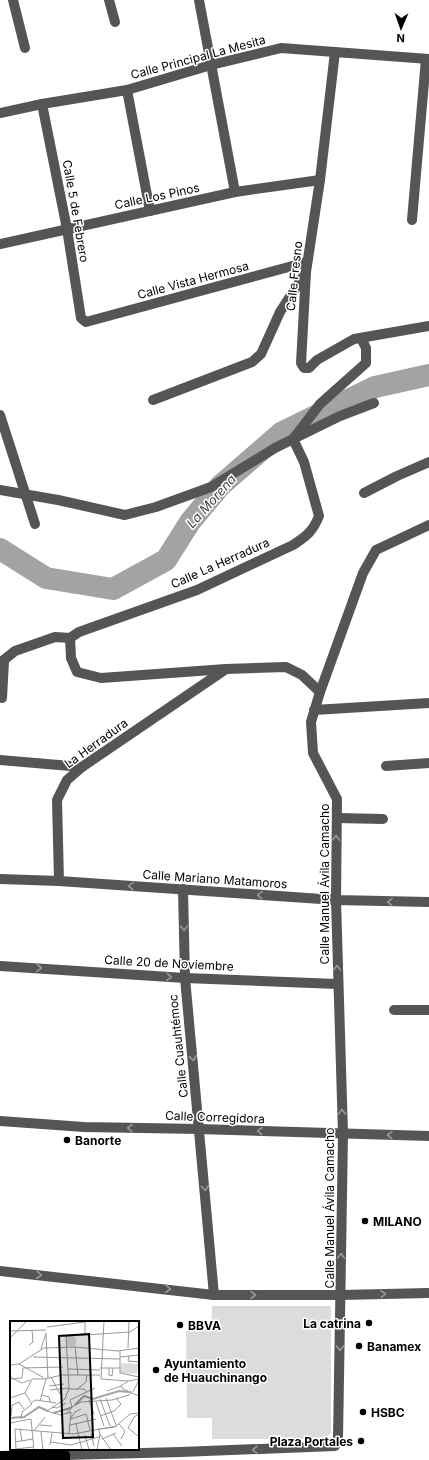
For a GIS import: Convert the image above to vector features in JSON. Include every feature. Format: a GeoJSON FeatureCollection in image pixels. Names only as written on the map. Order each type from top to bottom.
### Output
{"type":"FeatureCollection","features":[{"type":"Feature","properties":{"kind":"main road"},"geometry":{"type":"LineString","coordinates":[[0,1456],[65,1458]]}},
{"type":"Feature","properties":{"kind":"street"},"geometry":{"type":"LineString","coordinates":[[13,0],[25,48]]}},
{"type":"Feature","properties":{"kind":"street"},"geometry":{"type":"LineString","coordinates":[[109,0],[114,22]]}},
{"type":"Feature","properties":{"kind":"street"},"geometry":{"type":"LineString","coordinates":[[199,0],[235,192]]}},
{"type":"Feature","properties":{"kind":"street","name":"Calle Principal La Mesita"},"geometry":{"type":"LineString","coordinates":[[0,113],[42,104],[127,90],[211,64],[281,48],[428,59]]}},
{"type":"Feature","properties":{"kind":"street","name":"Calle Fresno"},"geometry":{"type":"LineString","coordinates":[[335,52],[320,180],[307,267],[301,363],[304,368],[309,368],[317,360],[354,339],[429,326]]}},
{"type":"Feature","properties":{"kind":"street"},"geometry":{"type":"LineString","coordinates":[[412,220],[428,59]]}},
{"type":"Feature","properties":{"kind":"street"},"geometry":{"type":"LineString","coordinates":[[127,90],[150,211]]}},
{"type":"Feature","properties":{"kind":"street","name":"Calle 5 de Febrero"},"geometry":{"type":"LineString","coordinates":[[42,104],[67,229],[81,318],[86,322]]}},
{"type":"Feature","properties":{"kind":"street","name":"Calle Los Pinos"},"geometry":{"type":"LineString","coordinates":[[0,244],[235,192],[320,180]]}},
{"type":"Feature","properties":{"kind":"street"},"geometry":{"type":"LineString","coordinates":[[153,400],[252,362],[262,354],[280,312],[307,267]]}},
{"type":"Feature","properties":{"kind":"street","name":"Calle Vista Hermosa"},"geometry":{"type":"LineString","coordinates":[[86,322],[307,267]]}},
{"type":"Feature","properties":{"kind":"street"},"geometry":{"type":"LineString","coordinates":[[293,439],[320,404],[366,363],[366,348],[361,338]]}},
{"type":"Feature","properties":{"kind":"street"},"geometry":{"type":"LineString","coordinates":[[0,490],[58,500],[125,515],[156,507],[211,488],[275,448],[340,416],[374,403]]}},
{"type":"Feature","properties":{"kind":"street"},"geometry":{"type":"LineString","coordinates":[[0,415],[35,524]]}},
{"type":"Feature","properties":{"kind":"street","name":"Calle La Herradura"},"geometry":{"type":"LineString","coordinates":[[2,662],[15,651],[28,646],[55,637],[70,638],[79,632],[197,590],[293,545],[307,536],[317,522],[319,516],[304,462],[293,439]]}},
{"type":"Feature","properties":{"kind":"street"},"geometry":{"type":"LineString","coordinates":[[364,493],[429,462]]}},
{"type":"Feature","properties":{"kind":"street","name":"Calle Manuel Ávila Camacho"},"geometry":{"type":"LineString","coordinates":[[65,1458],[336,1446],[338,1439],[343,1134],[337,984],[337,798],[313,753],[311,722],[320,692],[363,573],[376,550],[429,525]]}},
{"type":"Feature","properties":{"kind":"street"},"geometry":{"type":"LineString","coordinates":[[70,638],[71,658],[77,672],[101,678],[226,669],[286,667],[302,675],[320,692]]}},
{"type":"Feature","properties":{"kind":"street"},"geometry":{"type":"LineString","coordinates":[[2,662],[2,698]]}},
{"type":"Feature","properties":{"kind":"street","name":"La Herradura"},"geometry":{"type":"LineString","coordinates":[[59,881],[56,800],[67,780],[82,767],[226,669]]}},
{"type":"Feature","properties":{"kind":"street"},"geometry":{"type":"LineString","coordinates":[[314,710],[429,703]]}},
{"type":"Feature","properties":{"kind":"street"},"geometry":{"type":"LineString","coordinates":[[0,760],[82,767]]}},
{"type":"Feature","properties":{"kind":"street"},"geometry":{"type":"LineString","coordinates":[[386,766],[429,763]]}},
{"type":"Feature","properties":{"kind":"street"},"geometry":{"type":"LineString","coordinates":[[337,818],[383,819]]}},
{"type":"Feature","properties":{"kind":"street","name":"Calle Mariano Matamoros"},"geometry":{"type":"LineString","coordinates":[[0,879],[59,881],[336,900],[429,902]]}},
{"type":"Feature","properties":{"kind":"street","name":"Calle Cuauhtémoc"},"geometry":{"type":"LineString","coordinates":[[183,890],[185,978],[214,1295]]}},
{"type":"Feature","properties":{"kind":"street","name":"Calle 20 de Noviembre"},"geometry":{"type":"LineString","coordinates":[[0,966],[185,978],[337,984]]}},
{"type":"Feature","properties":{"kind":"street"},"geometry":{"type":"LineString","coordinates":[[394,1010],[429,1010]]}},
{"type":"Feature","properties":{"kind":"street","name":"Calle Corregidora"},"geometry":{"type":"LineString","coordinates":[[0,1120],[84,1127],[429,1136]]}},
{"type":"Feature","properties":{"kind":"street"},"geometry":{"type":"LineString","coordinates":[[0,1271],[214,1295],[429,1293]]}},
{"type":"Feature","properties":{"kind":"shaded area"},"geometry":{"type":"Polygon","coordinates":[[[212,1306],[331,1306],[331,1433],[325,1439],[212,1439],[212,1418],[187,1418],[186,1331],[211,1330],[212,1306]]]}},
{"type":"Feature","properties":{"kind":"waterway","name":"La Morena"},"geometry":{"type":"LineString","coordinates":[[0,549],[46,578],[113,589],[166,560],[190,522],[220,486],[281,433],[375,387],[429,375]]}},
{"type":"Feature","properties":{"kind":"place","name":"Banorte"},"geometry":{"type":"Point","coordinates":[67,1140]}},
{"type":"Feature","properties":{"kind":"place","name":"MILANO"},"geometry":{"type":"Point","coordinates":[365,1221]}},
{"type":"Feature","properties":{"kind":"place","name":"La catrina"},"geometry":{"type":"Point","coordinates":[369,1323]}},
{"type":"Feature","properties":{"kind":"place","name":"BBVA"},"geometry":{"type":"Point","coordinates":[180,1325]}},
{"type":"Feature","properties":{"kind":"place","name":"Banamex"},"geometry":{"type":"Point","coordinates":[359,1346]}},
{"type":"Feature","properties":{"kind":"place","name":"Ayuntamiento de Huauchinango"},"geometry":{"type":"Point","coordinates":[156,1370]}},
{"type":"Feature","properties":{"kind":"place","name":"HSBC"},"geometry":{"type":"Point","coordinates":[363,1412]}},
{"type":"Feature","properties":{"kind":"place","name":"Plaza Portales"},"geometry":{"type":"Point","coordinates":[361,1441]}}]}
